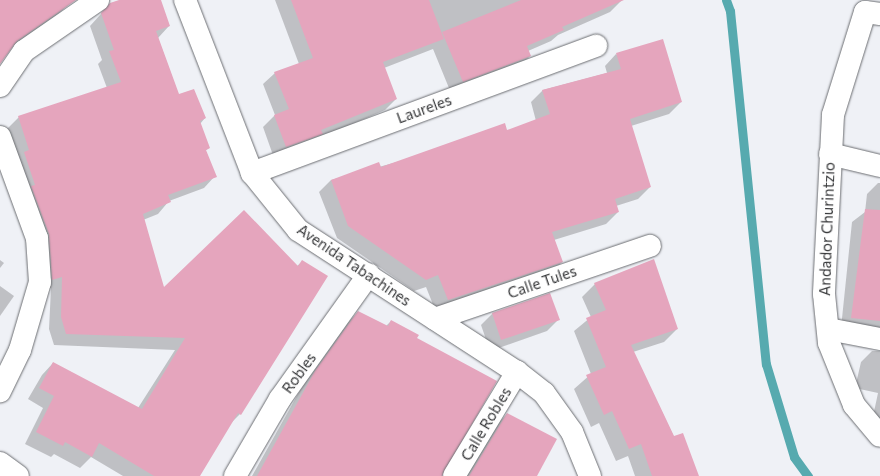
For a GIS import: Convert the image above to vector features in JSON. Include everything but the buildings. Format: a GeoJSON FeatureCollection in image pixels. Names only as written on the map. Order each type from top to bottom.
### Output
{"type":"FeatureCollection","features":[{"type":"Feature","properties":{"kind":"street"},"geometry":{"type":"LineString","coordinates":[[0,86],[24,51],[98,0]]}},
{"type":"Feature","properties":{"kind":"street","name":"Avenida Tabachines"},"geometry":{"type":"LineString","coordinates":[[188,1],[252,173],[298,230],[369,274],[517,372],[544,393],[572,432],[590,476]]}},
{"type":"Feature","properties":{"kind":"street","name":"Andador Churintzio"},"geometry":{"type":"LineString","coordinates":[[873,13],[833,115],[824,294],[829,342],[854,405],[880,436]]}},
{"type":"Feature","properties":{"kind":"street","name":"Laureles"},"geometry":{"type":"LineString","coordinates":[[252,173],[596,46]]}},
{"type":"Feature","properties":{"kind":"street"},"geometry":{"type":"LineString","coordinates":[[0,137],[37,238],[40,282],[20,350],[0,391]]}},
{"type":"Feature","properties":{"kind":"street"},"geometry":{"type":"LineString","coordinates":[[830,154],[880,166]]}},
{"type":"Feature","properties":{"kind":"street","name":"Calle Tules"},"geometry":{"type":"LineString","coordinates":[[435,319],[650,246]]}},
{"type":"Feature","properties":{"kind":"street","name":"Robles"},"geometry":{"type":"LineString","coordinates":[[235,476],[280,399],[369,274]]}},
{"type":"Feature","properties":{"kind":"street"},"geometry":{"type":"LineString","coordinates":[[828,329],[880,339]]}},
{"type":"Feature","properties":{"kind":"street","name":"Calle Robles"},"geometry":{"type":"LineString","coordinates":[[454,476],[517,372]]}},
{"type":"Feature","properties":{"kind":"street"},"geometry":{"type":"LineString","coordinates":[[0,463],[18,476]]}},
{"type":"Feature","properties":{"kind":"waterway"},"geometry":{"type":"LineString","coordinates":[[726,0],[730,11],[766,364],[794,457],[808,476]]}}]}
